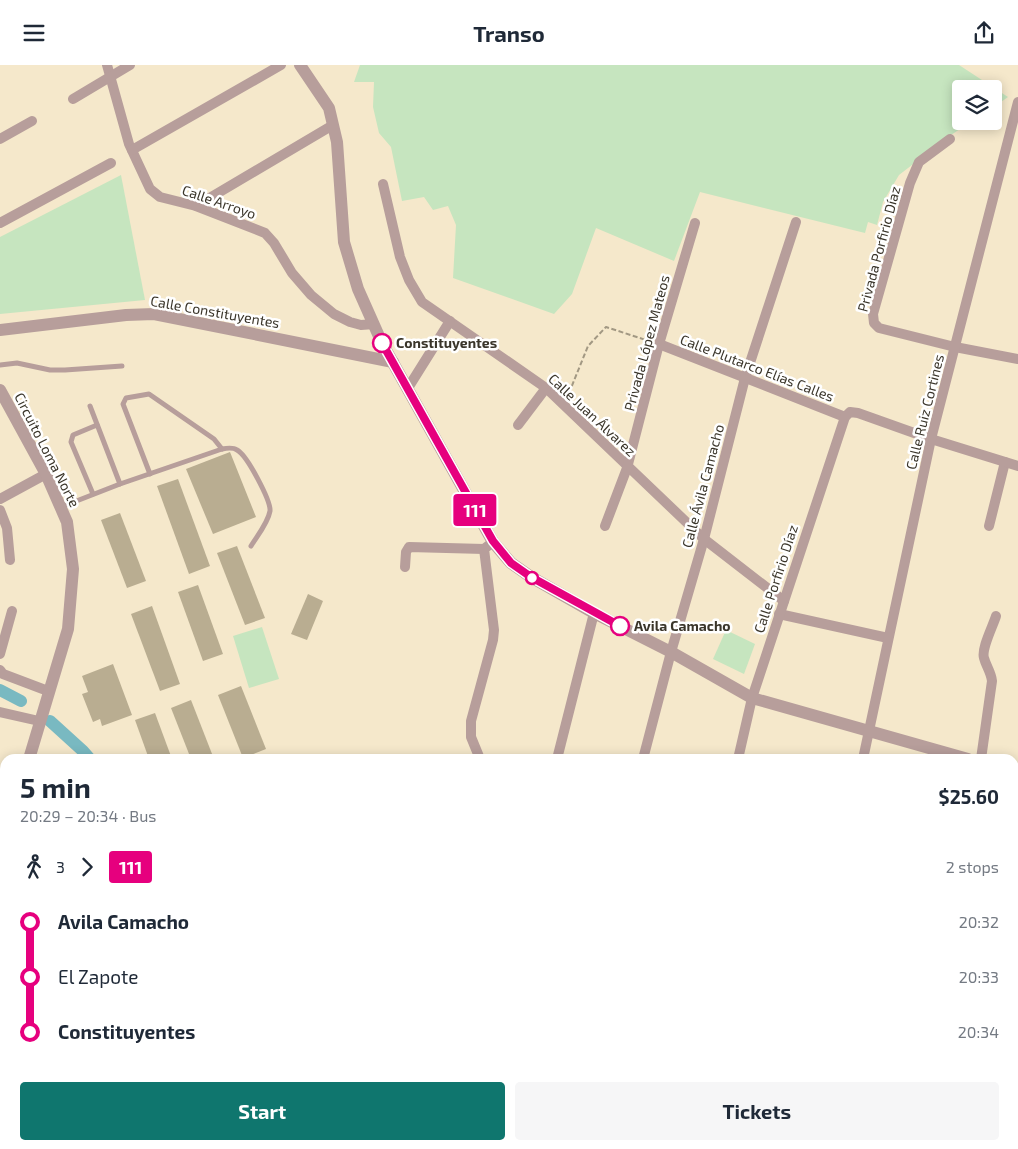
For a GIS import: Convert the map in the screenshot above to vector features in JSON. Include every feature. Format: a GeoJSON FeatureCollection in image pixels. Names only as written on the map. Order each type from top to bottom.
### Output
{"type":"FeatureCollection","features":[{"type":"Feature","properties":{"kind":"street","name":"Calle Arroyo"},"geometry":{"type":"LineString","coordinates":[[107,65],[129,143],[150,189],[160,197],[196,206],[265,233],[274,243],[292,273],[312,295],[334,314],[361,325],[374,324]]}},
{"type":"Feature","properties":{"kind":"street"},"geometry":{"type":"LineString","coordinates":[[73,99],[130,65]]}},
{"type":"Feature","properties":{"kind":"street"},"geometry":{"type":"LineString","coordinates":[[132,150],[281,65]]}},
{"type":"Feature","properties":{"kind":"street"},"geometry":{"type":"LineString","coordinates":[[300,65],[329,108],[337,142],[344,242],[358,289],[393,362],[488,545],[494,630],[471,721],[471,737],[478,754]]}},
{"type":"Feature","properties":{"kind":"street","name":"Calle Ruiz Cortines"},"geometry":{"type":"LineString","coordinates":[[864,754],[931,439],[1018,102]]}},
{"type":"Feature","properties":{"kind":"street"},"geometry":{"type":"LineString","coordinates":[[0,139],[32,121]]}},
{"type":"Feature","properties":{"kind":"street"},"geometry":{"type":"LineString","coordinates":[[196,206],[333,125]]}},
{"type":"Feature","properties":{"kind":"street","name":"Privada Porfirio Díaz"},"geometry":{"type":"LineString","coordinates":[[950,139],[919,162],[910,183],[873,314],[874,323],[879,327],[955,347],[1018,359]]}},
{"type":"Feature","properties":{"kind":"street"},"geometry":{"type":"LineString","coordinates":[[0,223],[111,163]]}},
{"type":"Feature","properties":{"kind":"street","name":"Calle Juan Álvarez"},"geometry":{"type":"LineString","coordinates":[[383,184],[400,257],[409,280],[422,302],[546,388],[704,539],[784,601]]}},
{"type":"Feature","properties":{"kind":"street","name":"Calle Ávila Camacho"},"geometry":{"type":"LineString","coordinates":[[643,754],[704,539],[745,378],[796,222]]}},
{"type":"Feature","properties":{"kind":"street","name":"Privada López Mateos"},"geometry":{"type":"LineString","coordinates":[[605,526],[627,467],[659,344],[695,223]]}},
{"type":"Feature","properties":{"kind":"street","name":"Calle Constituyentes"},"geometry":{"type":"LineString","coordinates":[[0,330],[126,315],[154,314],[393,362]]}},
{"type":"Feature","properties":{"kind":"street"},"geometry":{"type":"LineString","coordinates":[[408,388],[450,321]]}},
{"type":"Feature","properties":{"kind":"street","name":"Calle Plutarco Elías Calles"},"geometry":{"type":"LineString","coordinates":[[659,344],[847,415],[858,413],[931,439],[1018,466]]}},
{"type":"Feature","properties":{"kind":"street"},"geometry":{"type":"LineString","coordinates":[[518,425],[546,388]]}},
{"type":"Feature","properties":{"kind":"street","name":"Circuito Loma Norte"},"geometry":{"type":"LineString","coordinates":[[1,396],[46,474],[60,507],[66,522],[73,569],[68,629],[30,754]]}},
{"type":"Feature","properties":{"kind":"street","name":"Calle Porfirio Díaz"},"geometry":{"type":"LineString","coordinates":[[739,754],[752,698],[847,415]]}},
{"type":"Feature","properties":{"kind":"street"},"geometry":{"type":"LineString","coordinates":[[989,526],[1005,462]]}},
{"type":"Feature","properties":{"kind":"street"},"geometry":{"type":"LineString","coordinates":[[0,499],[46,474]]}},
{"type":"Feature","properties":{"kind":"street"},"geometry":{"type":"LineString","coordinates":[[0,510],[7,528],[10,560]]}},
{"type":"Feature","properties":{"kind":"street"},"geometry":{"type":"LineString","coordinates":[[405,567],[406,552],[409,547],[488,545],[531,577],[752,698],[868,731],[938,754]]}},
{"type":"Feature","properties":{"kind":"street"},"geometry":{"type":"LineString","coordinates":[[0,654],[12,611]]}},
{"type":"Feature","properties":{"kind":"street"},"geometry":{"type":"LineString","coordinates":[[559,754],[594,613]]}},
{"type":"Feature","properties":{"kind":"street"},"geometry":{"type":"LineString","coordinates":[[779,614],[888,638]]}},
{"type":"Feature","properties":{"kind":"street"},"geometry":{"type":"LineString","coordinates":[[982,754],[992,681],[983,652],[996,616]]}},
{"type":"Feature","properties":{"kind":"street"},"geometry":{"type":"LineString","coordinates":[[0,670],[3,674],[48,691]]}},
{"type":"Feature","properties":{"kind":"street"},"geometry":{"type":"LineString","coordinates":[[0,713],[39,721]]}},
{"type":"Feature","properties":{"kind":"lane"},"geometry":{"type":"LineString","coordinates":[[0,365],[17,363],[50,370],[122,366]]}},
{"type":"Feature","properties":{"kind":"lane"},"geometry":{"type":"LineString","coordinates":[[150,474],[123,404],[126,398],[149,394],[214,439],[222,449]]}},
{"type":"Feature","properties":{"kind":"lane"},"geometry":{"type":"LineString","coordinates":[[90,407],[120,484]]}},
{"type":"Feature","properties":{"kind":"lane"},"geometry":{"type":"LineString","coordinates":[[93,494],[71,442],[73,435],[97,425]]}},
{"type":"Feature","properties":{"kind":"lane"},"geometry":{"type":"LineString","coordinates":[[60,507],[222,449],[237,449],[246,458],[270,503],[270,512],[251,546]]}},
{"type":"Feature","properties":{"kind":"path"},"geometry":{"type":"LineString","coordinates":[[564,405],[588,346],[606,327],[659,344]]}},
{"type":"Feature","properties":{"kind":"green space"},"geometry":{"type":"Polygon","coordinates":[[[360,65],[959,65],[982,80],[952,80],[952,130],[958,130],[899,175],[883,202],[877,225],[868,222],[865,233],[700,192],[674,261],[596,228],[572,294],[554,314],[453,278],[456,225],[448,206],[433,210],[424,197],[402,201],[391,147],[379,133],[373,107],[374,82],[354,82],[360,65]]]}},
{"type":"Feature","properties":{"kind":"green space"},"geometry":{"type":"Polygon","coordinates":[[[1002,93],[1008,97],[1002,101],[1002,93]]]}},
{"type":"Feature","properties":{"kind":"green space"},"geometry":{"type":"Polygon","coordinates":[[[121,175],[145,300],[0,314],[0,237],[121,175]]]}},
{"type":"Feature","properties":{"kind":"green space"},"geometry":{"type":"Polygon","coordinates":[[[262,627],[279,679],[249,688],[233,636],[262,627]]]}},
{"type":"Feature","properties":{"kind":"green space"},"geometry":{"type":"Polygon","coordinates":[[[726,630],[755,644],[744,674],[713,659],[726,630]]]}},
{"type":"Feature","properties":{"kind":"building"},"geometry":{"type":"Polygon","coordinates":[[[230,452],[256,517],[213,534],[186,469],[230,452]]]}},
{"type":"Feature","properties":{"kind":"building"},"geometry":{"type":"Polygon","coordinates":[[[178,479],[210,566],[189,574],[157,486],[178,479]]]}},
{"type":"Feature","properties":{"kind":"building"},"geometry":{"type":"Polygon","coordinates":[[[120,513],[146,581],[127,588],[101,520],[120,513]]]}},
{"type":"Feature","properties":{"kind":"building"},"geometry":{"type":"Polygon","coordinates":[[[237,546],[265,618],[245,625],[217,553],[237,546]]]}},
{"type":"Feature","properties":{"kind":"building"},"geometry":{"type":"Polygon","coordinates":[[[198,585],[223,654],[203,661],[178,592],[198,585]]]}},
{"type":"Feature","properties":{"kind":"building"},"geometry":{"type":"Polygon","coordinates":[[[308,594],[323,601],[307,640],[291,634],[308,594]]]}},
{"type":"Feature","properties":{"kind":"building"},"geometry":{"type":"Polygon","coordinates":[[[152,606],[180,684],[160,691],[131,614],[152,606]]]}},
{"type":"Feature","properties":{"kind":"building"},"geometry":{"type":"Polygon","coordinates":[[[113,664],[132,715],[102,726],[100,719],[93,722],[82,694],[88,692],[82,676],[113,664]]]}},
{"type":"Feature","properties":{"kind":"building"},"geometry":{"type":"Polygon","coordinates":[[[241,686],[266,749],[253,754],[241,754],[218,695],[241,686]]]}},
{"type":"Feature","properties":{"kind":"building"},"geometry":{"type":"Polygon","coordinates":[[[191,700],[212,754],[189,754],[171,708],[191,700]]]}},
{"type":"Feature","properties":{"kind":"building"},"geometry":{"type":"Polygon","coordinates":[[[155,713],[170,754],[147,754],[135,720],[155,713]]]}},
{"type":"Feature","properties":{"kind":"waterway"},"geometry":{"type":"LineString","coordinates":[[0,690],[21,701]]}},
{"type":"Feature","properties":{"kind":"waterway"},"geometry":{"type":"LineString","coordinates":[[50,721],[86,754]]}},
{"type":"Feature","properties":{"kind":"bus line","name":"111"},"geometry":{"type":"LineString","coordinates":[[382,343],[493,541],[511,563],[531,577],[620,626]]}},
{"type":"Feature","properties":{"kind":"place","name":"Constituyentes"},"geometry":{"type":"Point","coordinates":[382,343]}},
{"type":"Feature","properties":{"kind":"place","name":"Avila Camacho"},"geometry":{"type":"Point","coordinates":[620,626]}}]}
